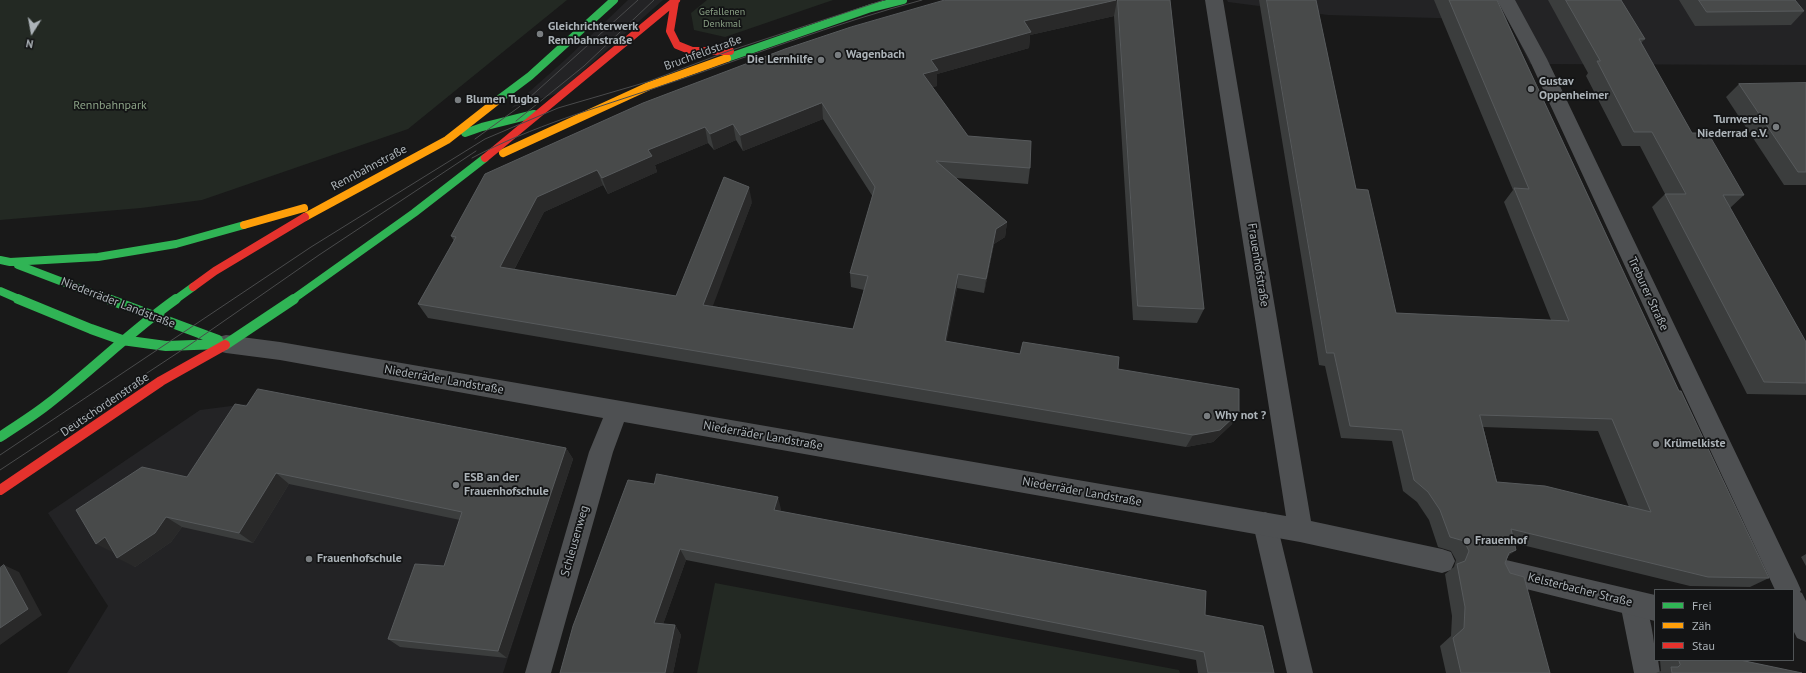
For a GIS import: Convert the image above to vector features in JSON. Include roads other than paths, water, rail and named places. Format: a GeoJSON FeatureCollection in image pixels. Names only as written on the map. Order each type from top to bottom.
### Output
{"type":"FeatureCollection","features":[{"type":"Feature","properties":{"kind":"street","name":"Rennbahnstraße"},"geometry":{"type":"LineString","coordinates":[[122,340],[153,315],[215,271],[336,198],[447,140],[530,76],[614,0]]}},
{"type":"Feature","properties":{"kind":"street","name":"Bruchfeldstraße"},"geometry":{"type":"LineString","coordinates":[[479,163],[649,86],[871,8],[903,0]]}},
{"type":"Feature","properties":{"kind":"street","name":"Frauenhofstraße"},"geometry":{"type":"LineString","coordinates":[[1214,0],[1275,368],[1300,530]]}},
{"type":"Feature","properties":{"kind":"street","name":"Treburer Straße"},"geometry":{"type":"LineString","coordinates":[[1506,0],[1538,59],[1788,589]]}},
{"type":"Feature","properties":{"kind":"street"},"geometry":{"type":"LineString","coordinates":[[675,1],[670,30],[677,45],[692,51],[751,49]]}},
{"type":"Feature","properties":{"kind":"street"},"geometry":{"type":"LineString","coordinates":[[226,344],[279,309],[388,231],[479,163],[675,1]]}},
{"type":"Feature","properties":{"kind":"street","name":"Bruchfeldstraße"},"geometry":{"type":"LineString","coordinates":[[596,99],[649,86]]}},
{"type":"Feature","properties":{"kind":"street"},"geometry":{"type":"LineString","coordinates":[[447,140],[482,127],[558,108]]}},
{"type":"Feature","properties":{"kind":"street","name":"Niederräder Landstraße"},"geometry":{"type":"LineString","coordinates":[[10,262],[98,257],[176,244],[336,198]]}},
{"type":"Feature","properties":{"kind":"street","name":"Niederräder Landstraße"},"geometry":{"type":"LineString","coordinates":[[0,260],[10,262],[153,315],[226,344]]}},
{"type":"Feature","properties":{"kind":"street","name":"Niederräder Landstraße"},"geometry":{"type":"LineString","coordinates":[[0,291],[91,329],[122,340],[166,346],[226,344],[300,354],[1300,530]]}},
{"type":"Feature","properties":{"kind":"street"},"geometry":{"type":"LineString","coordinates":[[0,437],[47,405],[92,368],[122,340]]}},
{"type":"Feature","properties":{"kind":"street","name":"Deutschordenstraße"},"geometry":{"type":"LineString","coordinates":[[0,490],[161,381],[226,344]]}},
{"type":"Feature","properties":{"kind":"street","name":"Schleusenweg"},"geometry":{"type":"LineString","coordinates":[[538,673],[601,452],[617,411]]}},
{"type":"Feature","properties":{"kind":"street"},"geometry":{"type":"LineString","coordinates":[[1265,524],[1300,673]]}},
{"type":"Feature","properties":{"kind":"street"},"geometry":{"type":"LineString","coordinates":[[1300,530],[1442,561]]}},
{"type":"Feature","properties":{"kind":"street","name":"Kelsterbacher Straße"},"geometry":{"type":"LineString","coordinates":[[1506,572],[1644,605]]}},
{"type":"Feature","properties":{"kind":"street"},"geometry":{"type":"LineString","coordinates":[[1794,604],[1806,629]]}},
{"type":"Feature","properties":{"kind":"street"},"geometry":{"type":"LineString","coordinates":[[1644,605],[1647,673]]}},
{"type":"Feature","properties":{"kind":"street"},"geometry":{"type":"LineString","coordinates":[[1794,638],[1806,640]]}},
{"type":"Feature","properties":{"kind":"tram line"},"geometry":{"type":"LineString","coordinates":[[475,139],[519,107],[638,0]]}},
{"type":"Feature","properties":{"kind":"tram line"},"geometry":{"type":"LineString","coordinates":[[516,121],[584,66],[654,0]]}},
{"type":"Feature","properties":{"kind":"tram line"},"geometry":{"type":"LineString","coordinates":[[0,455],[311,247],[485,139],[558,108],[647,82],[729,51],[884,0]]}},
{"type":"Feature","properties":{"kind":"tram line"},"geometry":{"type":"LineString","coordinates":[[472,158],[518,136],[565,118],[823,30],[922,0]]}},
{"type":"Feature","properties":{"kind":"tram line"},"geometry":{"type":"LineString","coordinates":[[0,470],[188,346],[319,255],[476,151]]}},
{"type":"Feature","properties":{"kind":"place","name":"Gleichrichterwerk Rennbahnstraße"},"geometry":{"type":"Point","coordinates":[540,34]}},
{"type":"Feature","properties":{"kind":"place","name":"Wagenbach"},"geometry":{"type":"Point","coordinates":[838,55]}},
{"type":"Feature","properties":{"kind":"place","name":"Die Lernhilfe"},"geometry":{"type":"Point","coordinates":[821,60]}},
{"type":"Feature","properties":{"kind":"place","name":"Gustav Oppenheimer"},"geometry":{"type":"Point","coordinates":[1531,89]}},
{"type":"Feature","properties":{"kind":"place","name":"Blumen Tugba"},"geometry":{"type":"Point","coordinates":[458,100]}},
{"type":"Feature","properties":{"kind":"place","name":"Turnverein Niederrad e.V."},"geometry":{"type":"Point","coordinates":[1776,127]}},
{"type":"Feature","properties":{"kind":"place","name":"Why not ?"},"geometry":{"type":"Point","coordinates":[1207,416]}},
{"type":"Feature","properties":{"kind":"place","name":"Krümelkiste"},"geometry":{"type":"Point","coordinates":[1656,444]}},
{"type":"Feature","properties":{"kind":"place","name":"ESB an der Frauenhofschule"},"geometry":{"type":"Point","coordinates":[456,485]}},
{"type":"Feature","properties":{"kind":"place","name":"Frauenhof"},"geometry":{"type":"Point","coordinates":[1467,541]}},
{"type":"Feature","properties":{"kind":"place","name":"Frauenhofschule"},"geometry":{"type":"Point","coordinates":[309,559]}},
{"type":"Feature","properties":{"kind":"park label","name":"Gefallenen Denkmal"},"geometry":{"type":"Point","coordinates":[722,18]}},
{"type":"Feature","properties":{"kind":"park label","name":"Rennbahnpark"},"geometry":{"type":"Point","coordinates":[110,106]}}]}
